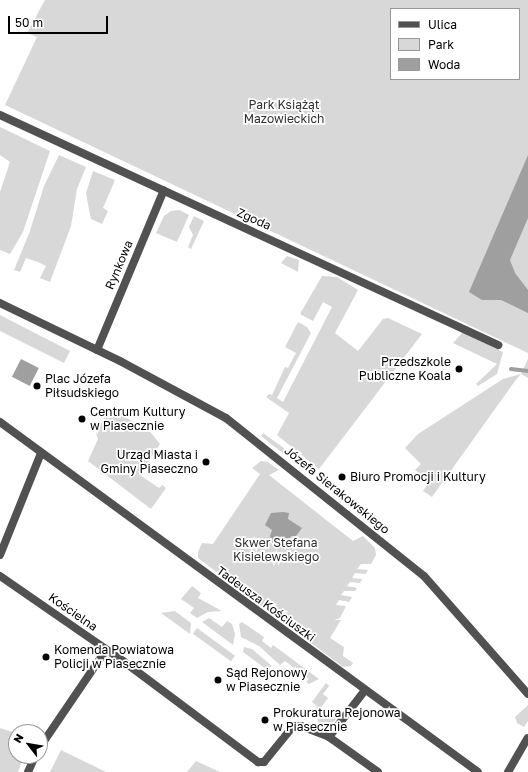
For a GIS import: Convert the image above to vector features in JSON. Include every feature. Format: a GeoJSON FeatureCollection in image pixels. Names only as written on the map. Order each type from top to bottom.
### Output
{"type":"FeatureCollection","features":[{"type":"Feature","properties":{"kind":"street","name":"Zgoda"},"geometry":{"type":"LineString","coordinates":[[0,115],[498,345]]}},
{"type":"Feature","properties":{"kind":"street","name":"Rynkowa"},"geometry":{"type":"LineString","coordinates":[[97,350],[164,190]]}},
{"type":"Feature","properties":{"kind":"street"},"geometry":{"type":"LineString","coordinates":[[0,303],[97,350]]}},
{"type":"Feature","properties":{"kind":"street","name":"Józefa Sierakowskiego"},"geometry":{"type":"LineString","coordinates":[[97,350],[199,402],[258,442],[424,576],[528,694]]}},
{"type":"Feature","properties":{"kind":"street","name":"Tadeusza Kościuszki"},"geometry":{"type":"LineString","coordinates":[[0,422],[478,772]]}},
{"type":"Feature","properties":{"kind":"street"},"geometry":{"type":"LineString","coordinates":[[0,555],[41,453]]}},
{"type":"Feature","properties":{"kind":"street","name":"Kościelna"},"geometry":{"type":"LineString","coordinates":[[0,576],[132,668],[258,762],[264,762],[295,726],[301,726],[329,737]]}},
{"type":"Feature","properties":{"kind":"street"},"geometry":{"type":"LineString","coordinates":[[48,735],[106,650]]}},
{"type":"Feature","properties":{"kind":"street"},"geometry":{"type":"LineString","coordinates":[[365,690],[329,737],[378,772]]}},
{"type":"Feature","properties":{"kind":"street"},"geometry":{"type":"LineString","coordinates":[[508,772],[528,738]]}},
{"type":"Feature","properties":{"kind":"green space","name":"Park Książąt Mazowieckich"},"geometry":{"type":"Polygon","coordinates":[[[45,0],[528,0],[528,353],[5,105],[37,37],[27,33],[45,0]]]}},
{"type":"Feature","properties":{"kind":"green space"},"geometry":{"type":"Polygon","coordinates":[[[0,127],[50,151],[23,232],[10,254],[0,250],[0,192],[10,162],[0,155],[0,127]]]}},
{"type":"Feature","properties":{"kind":"green space"},"geometry":{"type":"Polygon","coordinates":[[[59,155],[86,167],[77,189],[71,226],[50,282],[40,278],[46,266],[26,258],[20,272],[14,270],[30,231],[44,186],[59,155]]]}},
{"type":"Feature","properties":{"kind":"green space"},"geometry":{"type":"Polygon","coordinates":[[[93,171],[115,180],[103,208],[108,211],[102,224],[91,219],[86,193],[93,171]]]}},
{"type":"Feature","properties":{"kind":"green space"},"geometry":{"type":"Polygon","coordinates":[[[179,210],[189,215],[177,242],[156,233],[164,216],[171,211],[179,210]]]}},
{"type":"Feature","properties":{"kind":"green space"},"geometry":{"type":"Polygon","coordinates":[[[194,216],[204,221],[191,249],[188,247],[193,235],[189,227],[194,216]]]}},
{"type":"Feature","properties":{"kind":"green space"},"geometry":{"type":"Polygon","coordinates":[[[287,256],[299,260],[298,272],[281,263],[287,256]]]}},
{"type":"Feature","properties":{"kind":"green space"},"geometry":{"type":"Polygon","coordinates":[[[322,276],[337,277],[358,290],[335,333],[358,351],[383,319],[388,318],[422,334],[319,469],[277,435],[289,413],[266,397],[269,394],[272,395],[285,367],[288,368],[296,353],[285,347],[298,322],[307,327],[311,333],[277,398],[283,402],[332,307],[323,302],[313,321],[300,314],[322,276]]]}},
{"type":"Feature","properties":{"kind":"green space"},"geometry":{"type":"Polygon","coordinates":[[[0,315],[70,351],[64,363],[0,331],[0,315]]]}},
{"type":"Feature","properties":{"kind":"green space"},"geometry":{"type":"Polygon","coordinates":[[[463,332],[503,352],[497,374],[478,386],[476,384],[497,364],[453,343],[463,332]]]}},
{"type":"Feature","properties":{"kind":"green space"},"geometry":{"type":"Polygon","coordinates":[[[528,359],[528,378],[521,374],[528,359]]]}},
{"type":"Feature","properties":{"kind":"green space"},"geometry":{"type":"Polygon","coordinates":[[[521,374],[432,497],[423,491],[430,481],[415,470],[421,464],[405,448],[418,434],[503,379],[521,374]]]}},
{"type":"Feature","properties":{"kind":"green space"},"geometry":{"type":"Polygon","coordinates":[[[109,409],[148,429],[160,444],[140,475],[159,488],[162,485],[166,488],[151,509],[88,461],[98,439],[96,433],[109,409]]]}},
{"type":"Feature","properties":{"kind":"green space"},"geometry":{"type":"Polygon","coordinates":[[[263,433],[288,451],[285,455],[261,436],[263,433]]]}},
{"type":"Feature","properties":{"kind":"green space","name":"Skwer Stefana Kisielewskiego"},"geometry":{"type":"Polygon","coordinates":[[[261,461],[268,462],[279,470],[269,475],[353,541],[363,536],[375,548],[376,555],[371,564],[361,564],[357,569],[368,570],[366,574],[355,573],[352,578],[362,579],[360,583],[350,582],[347,586],[357,588],[355,591],[344,591],[341,595],[352,597],[349,602],[339,600],[336,605],[346,606],[340,618],[334,620],[341,620],[330,638],[344,647],[343,656],[353,663],[351,666],[343,667],[198,558],[198,552],[202,543],[213,544],[260,474],[252,468],[261,461]]]}},
{"type":"Feature","properties":{"kind":"green space"},"geometry":{"type":"Polygon","coordinates":[[[192,586],[201,593],[198,598],[222,611],[208,612],[197,618],[190,613],[194,608],[181,599],[192,586]]]}},
{"type":"Feature","properties":{"kind":"green space"},"geometry":{"type":"Polygon","coordinates":[[[175,611],[191,623],[190,634],[161,613],[175,611]]]}},
{"type":"Feature","properties":{"kind":"green space"},"geometry":{"type":"Polygon","coordinates":[[[209,618],[222,627],[227,621],[232,624],[235,634],[233,645],[202,622],[209,618]]]}},
{"type":"Feature","properties":{"kind":"green space"},"geometry":{"type":"Polygon","coordinates":[[[242,622],[264,637],[262,641],[271,648],[273,645],[319,679],[309,684],[306,682],[309,679],[285,661],[280,665],[259,646],[241,637],[239,624],[242,622]]]}},
{"type":"Feature","properties":{"kind":"green space"},"geometry":{"type":"Polygon","coordinates":[[[197,628],[235,656],[231,661],[193,634],[197,628]]]}},
{"type":"Feature","properties":{"kind":"green space"},"geometry":{"type":"Polygon","coordinates":[[[244,647],[252,649],[272,666],[266,669],[243,652],[244,647]]]}},
{"type":"Feature","properties":{"kind":"green space"},"geometry":{"type":"Polygon","coordinates":[[[326,683],[329,686],[323,694],[328,698],[321,708],[336,719],[329,730],[318,722],[315,709],[317,706],[312,702],[326,683]]]}},
{"type":"Feature","properties":{"kind":"green space"},"geometry":{"type":"Polygon","coordinates":[[[528,705],[528,721],[524,727],[517,723],[515,717],[528,705]]]}},
{"type":"Feature","properties":{"kind":"green space"},"geometry":{"type":"Polygon","coordinates":[[[0,728],[8,730],[8,764],[21,764],[18,772],[0,772],[0,728]]]}},
{"type":"Feature","properties":{"kind":"green space"},"geometry":{"type":"Polygon","coordinates":[[[61,750],[106,772],[50,772],[61,750]]]}},
{"type":"Feature","properties":{"kind":"green space"},"geometry":{"type":"Polygon","coordinates":[[[196,761],[220,772],[187,772],[196,761]]]}},
{"type":"Feature","properties":{"kind":"water"},"geometry":{"type":"Polygon","coordinates":[[[528,155],[528,218],[510,260],[515,273],[528,290],[528,313],[501,300],[482,300],[469,292],[528,155]]]}},
{"type":"Feature","properties":{"kind":"water"},"geometry":{"type":"Polygon","coordinates":[[[21,359],[39,368],[30,386],[12,377],[21,359]]]}},
{"type":"Feature","properties":{"kind":"water"},"geometry":{"type":"Polygon","coordinates":[[[271,513],[289,513],[288,519],[302,528],[296,536],[291,536],[287,546],[280,548],[272,543],[270,536],[272,530],[265,525],[271,513]]]}},
{"type":"Feature","properties":{"kind":"waterway"},"geometry":{"type":"LineString","coordinates":[[511,369],[528,371]]}},
{"type":"Feature","properties":{"kind":"place","name":"Przedszkole Publiczne Koala"},"geometry":{"type":"Point","coordinates":[459,369]}},
{"type":"Feature","properties":{"kind":"place","name":"Plac Józefa Piłsudskiego"},"geometry":{"type":"Point","coordinates":[37,386]}},
{"type":"Feature","properties":{"kind":"place","name":"Centrum Kultury w Piasecznie"},"geometry":{"type":"Point","coordinates":[82,419]}},
{"type":"Feature","properties":{"kind":"place","name":"Urząd Miasta i Gminy Piaseczno"},"geometry":{"type":"Point","coordinates":[206,462]}},
{"type":"Feature","properties":{"kind":"place","name":"Biuro Promocji i Kultury"},"geometry":{"type":"Point","coordinates":[342,477]}},
{"type":"Feature","properties":{"kind":"place","name":"Komenda Powiatowa Policji w Piasecznie"},"geometry":{"type":"Point","coordinates":[46,657]}},
{"type":"Feature","properties":{"kind":"place","name":"Sąd Rejonowy w Piasecznie"},"geometry":{"type":"Point","coordinates":[218,680]}},
{"type":"Feature","properties":{"kind":"place","name":"Prokuratura Rejonowa w Piasecznie"},"geometry":{"type":"Point","coordinates":[265,720]}}]}
